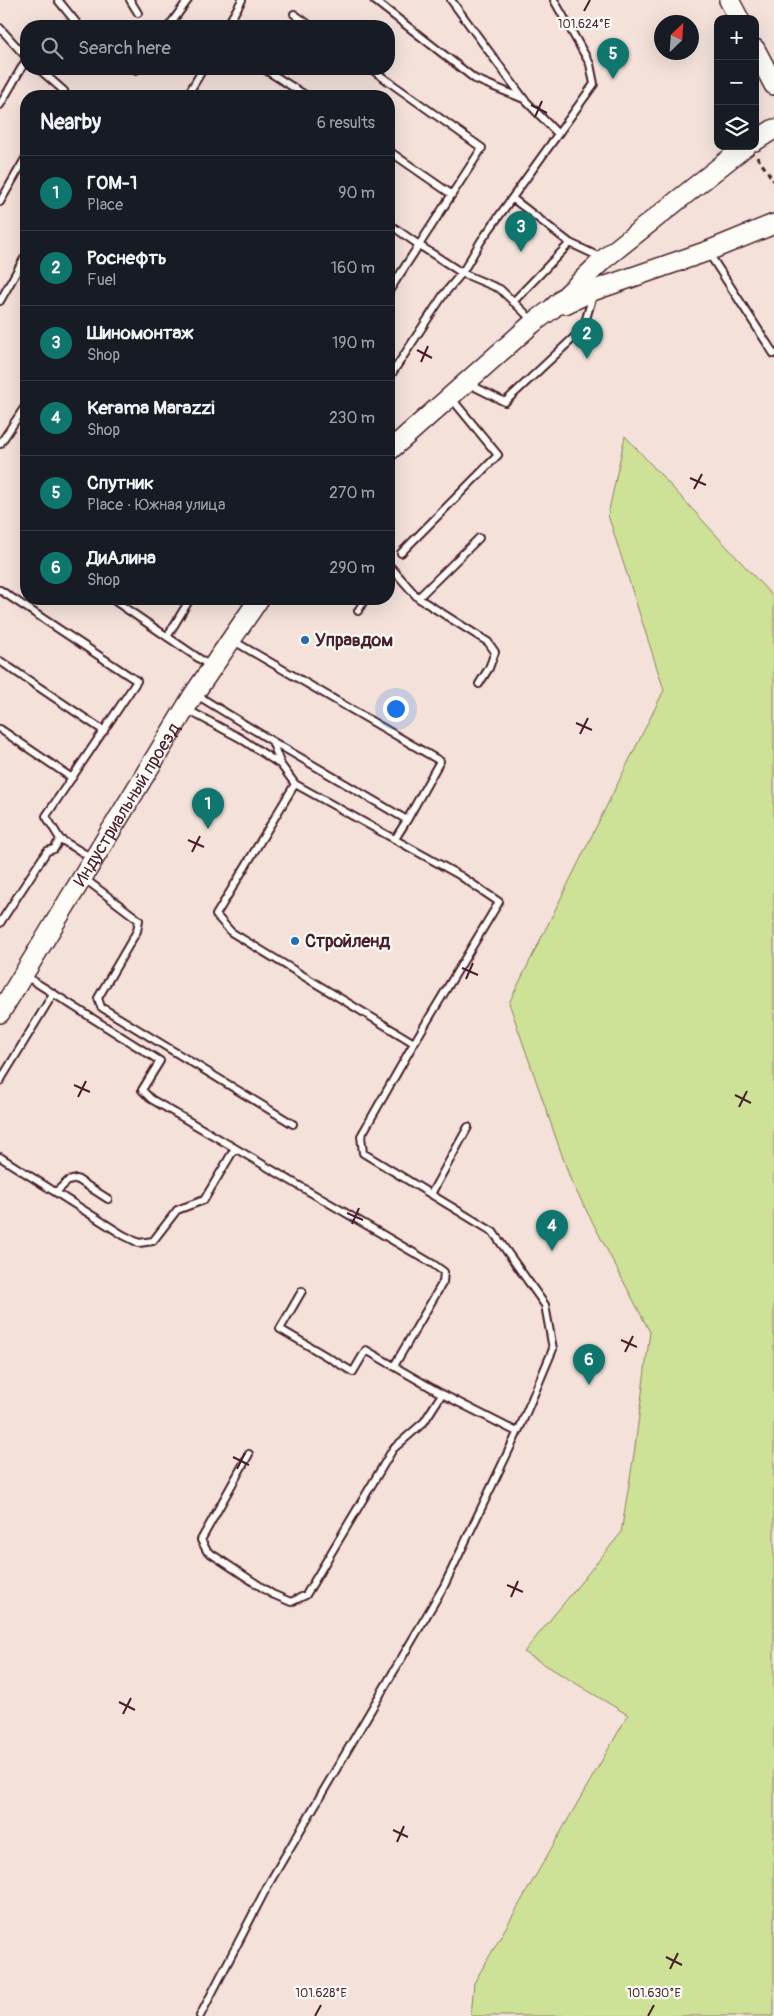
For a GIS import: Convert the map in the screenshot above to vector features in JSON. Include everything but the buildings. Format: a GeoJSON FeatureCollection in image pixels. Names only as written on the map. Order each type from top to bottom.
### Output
{"type":"FeatureCollection","features":[{"type":"Feature","properties":{"kind":"street"},"geometry":{"type":"LineString","coordinates":[[729,0],[737,15]]}},
{"type":"Feature","properties":{"kind":"street"},"geometry":{"type":"LineString","coordinates":[[759,57],[774,85]]}},
{"type":"Feature","properties":{"kind":"street"},"geometry":{"type":"LineString","coordinates":[[759,140],[774,129]]}},
{"type":"Feature","properties":{"kind":"street"},"geometry":{"type":"LineString","coordinates":[[395,446],[533,323],[552,309],[604,259],[746,150]]}},
{"type":"Feature","properties":{"kind":"street"},"geometry":{"type":"LineString","coordinates":[[552,309],[595,290],[708,251],[774,224]]}},
{"type":"Feature","properties":{"kind":"street","name":"Индустриальный проезд"},"geometry":{"type":"LineString","coordinates":[[0,1013],[211,666],[255,605]]}},
{"type":"Feature","properties":{"kind":"lane"},"geometry":{"type":"LineString","coordinates":[[58,0],[74,20]]}},
{"type":"Feature","properties":{"kind":"lane"},"geometry":{"type":"LineString","coordinates":[[130,0],[138,13]]}},
{"type":"Feature","properties":{"kind":"lane"},"geometry":{"type":"LineString","coordinates":[[173,20],[188,0]]}},
{"type":"Feature","properties":{"kind":"lane"},"geometry":{"type":"LineString","coordinates":[[230,20],[242,0]]}},
{"type":"Feature","properties":{"kind":"lane"},"geometry":{"type":"LineString","coordinates":[[374,0],[475,78],[524,99]]}},
{"type":"Feature","properties":{"kind":"lane"},"geometry":{"type":"LineString","coordinates":[[451,0],[524,99],[557,133]]}},
{"type":"Feature","properties":{"kind":"lane"},"geometry":{"type":"LineString","coordinates":[[395,369],[444,294],[462,272],[481,241],[594,84],[590,64],[554,0]]}},
{"type":"Feature","properties":{"kind":"lane"},"geometry":{"type":"LineString","coordinates":[[294,14],[302,20]]}},
{"type":"Feature","properties":{"kind":"lane"},"geometry":{"type":"LineString","coordinates":[[0,28],[20,52]]}},
{"type":"Feature","properties":{"kind":"lane"},"geometry":{"type":"LineString","coordinates":[[0,105],[20,70]]}},
{"type":"Feature","properties":{"kind":"lane"},"geometry":{"type":"LineString","coordinates":[[45,75],[60,90]]}},
{"type":"Feature","properties":{"kind":"lane"},"geometry":{"type":"LineString","coordinates":[[191,90],[199,75]]}},
{"type":"Feature","properties":{"kind":"lane"},"geometry":{"type":"LineString","coordinates":[[274,75],[297,90]]}},
{"type":"Feature","properties":{"kind":"lane"},"geometry":{"type":"LineString","coordinates":[[379,75],[482,148],[395,283]]}},
{"type":"Feature","properties":{"kind":"lane"},"geometry":{"type":"LineString","coordinates":[[395,154],[451,194]]}},
{"type":"Feature","properties":{"kind":"lane"},"geometry":{"type":"LineString","coordinates":[[0,202],[20,167]]}},
{"type":"Feature","properties":{"kind":"lane"},"geometry":{"type":"LineString","coordinates":[[512,198],[570,243],[604,259]]}},
{"type":"Feature","properties":{"kind":"lane"},"geometry":{"type":"LineString","coordinates":[[395,228],[462,272],[500,289],[533,323]]}},
{"type":"Feature","properties":{"kind":"lane"},"geometry":{"type":"LineString","coordinates":[[513,302],[570,243]]}},
{"type":"Feature","properties":{"kind":"lane"},"geometry":{"type":"LineString","coordinates":[[708,251],[774,354]]}},
{"type":"Feature","properties":{"kind":"lane"},"geometry":{"type":"LineString","coordinates":[[0,301],[20,266]]}},
{"type":"Feature","properties":{"kind":"lane"},"geometry":{"type":"LineString","coordinates":[[466,383],[504,402],[583,329],[595,290]]}},
{"type":"Feature","properties":{"kind":"lane"},"geometry":{"type":"LineString","coordinates":[[401,553],[498,456],[450,396]]}},
{"type":"Feature","properties":{"kind":"lane"},"geometry":{"type":"LineString","coordinates":[[0,444],[20,413]]}},
{"type":"Feature","properties":{"kind":"lane"},"geometry":{"type":"LineString","coordinates":[[418,598],[479,538]]}},
{"type":"Feature","properties":{"kind":"lane"},"geometry":{"type":"LineString","coordinates":[[395,572],[418,598],[488,642],[495,652],[489,668],[479,684]]}},
{"type":"Feature","properties":{"kind":"lane"},"geometry":{"type":"LineString","coordinates":[[0,590],[20,603]]}},
{"type":"Feature","properties":{"kind":"lane"},"geometry":{"type":"LineString","coordinates":[[23,605],[137,681],[46,816],[60,839],[94,859]]}},
{"type":"Feature","properties":{"kind":"lane"},"geometry":{"type":"LineString","coordinates":[[121,605],[211,666]]}},
{"type":"Feature","properties":{"kind":"lane"},"geometry":{"type":"LineString","coordinates":[[167,637],[186,605]]}},
{"type":"Feature","properties":{"kind":"lane"},"geometry":{"type":"LineString","coordinates":[[358,611],[362,605]]}},
{"type":"Feature","properties":{"kind":"lane"},"geometry":{"type":"LineString","coordinates":[[230,639],[440,761],[395,840]]}},
{"type":"Feature","properties":{"kind":"lane"},"geometry":{"type":"LineString","coordinates":[[0,662],[104,731]]}},
{"type":"Feature","properties":{"kind":"lane"},"geometry":{"type":"LineString","coordinates":[[190,701],[272,741],[407,820]]}},
{"type":"Feature","properties":{"kind":"lane"},"geometry":{"type":"LineString","coordinates":[[190,701],[240,738],[281,765]]}},
{"type":"Feature","properties":{"kind":"lane"},"geometry":{"type":"LineString","coordinates":[[0,730],[72,778]]}},
{"type":"Feature","properties":{"kind":"lane"},"geometry":{"type":"LineString","coordinates":[[200,2016],[268,1885],[444,1586],[517,1432],[553,1348],[545,1305],[493,1232],[363,1153],[361,1136],[414,1043],[499,902],[459,875],[295,784],[281,765],[272,741]]}},
{"type":"Feature","properties":{"kind":"lane"},"geometry":{"type":"LineString","coordinates":[[295,784],[216,915],[231,932],[414,1043]]}},
{"type":"Feature","properties":{"kind":"lane"},"geometry":{"type":"LineString","coordinates":[[0,923],[47,851],[54,849],[60,839]]}},
{"type":"Feature","properties":{"kind":"lane"},"geometry":{"type":"LineString","coordinates":[[82,877],[139,920],[137,931],[98,998],[101,1007],[293,1124]]}},
{"type":"Feature","properties":{"kind":"lane"},"geometry":{"type":"LineString","coordinates":[[23,974],[160,1061],[142,1090],[151,1099],[444,1272],[443,1282],[394,1366]]}},
{"type":"Feature","properties":{"kind":"lane"},"geometry":{"type":"LineString","coordinates":[[0,1081],[53,994]]}},
{"type":"Feature","properties":{"kind":"lane"},"geometry":{"type":"LineString","coordinates":[[431,1194],[468,1126]]}},
{"type":"Feature","properties":{"kind":"lane"},"geometry":{"type":"LineString","coordinates":[[0,1157],[123,1235],[139,1243],[153,1241],[177,1210],[204,1200],[235,1148]]}},
{"type":"Feature","properties":{"kind":"lane"},"geometry":{"type":"LineString","coordinates":[[56,1192],[68,1181],[77,1179],[108,1199]]}},
{"type":"Feature","properties":{"kind":"lane"},"geometry":{"type":"LineString","coordinates":[[302,1290],[280,1329],[353,1372],[366,1350],[442,1394],[517,1432]]}},
{"type":"Feature","properties":{"kind":"lane"},"geometry":{"type":"LineString","coordinates":[[249,1454],[201,1540],[207,1551],[272,1594],[291,1602],[306,1595],[393,1449],[424,1422],[442,1394]]}},
{"type":"Feature","properties":{"kind":"path"},"geometry":{"type":"LineString","coordinates":[[754,150],[774,180]]}},
{"type":"Feature","properties":{"kind":"green space"},"geometry":{"type":"Polygon","coordinates":[[[625,436],[774,598],[774,2016],[471,2016],[474,1983],[628,1715],[524,1652],[621,1533],[634,1454],[650,1332],[571,1181],[509,1003],[664,690],[608,515],[625,436]]]}},
{"type":"Feature","properties":{"kind":"place","name":"Спутник"},"geometry":{"type":"Point","coordinates":[613,79]}},
{"type":"Feature","properties":{"kind":"place","name":"Шиномонтаж"},"geometry":{"type":"Point","coordinates":[521,252]}},
{"type":"Feature","properties":{"kind":"place","name":"Роснефть"},"geometry":{"type":"Point","coordinates":[587,359]}},
{"type":"Feature","properties":{"kind":"place","name":"Управдом"},"geometry":{"type":"Point","coordinates":[305,640]}},
{"type":"Feature","properties":{"kind":"place","name":"ГОМ-1"},"geometry":{"type":"Point","coordinates":[208,829]}},
{"type":"Feature","properties":{"kind":"place","name":"Стройленд"},"geometry":{"type":"Point","coordinates":[295,941]}},
{"type":"Feature","properties":{"kind":"place","name":"Kerama Marazzi"},"geometry":{"type":"Point","coordinates":[552,1251]}},
{"type":"Feature","properties":{"kind":"place","name":"ДиАлина"},"geometry":{"type":"Point","coordinates":[589,1385]}}]}
